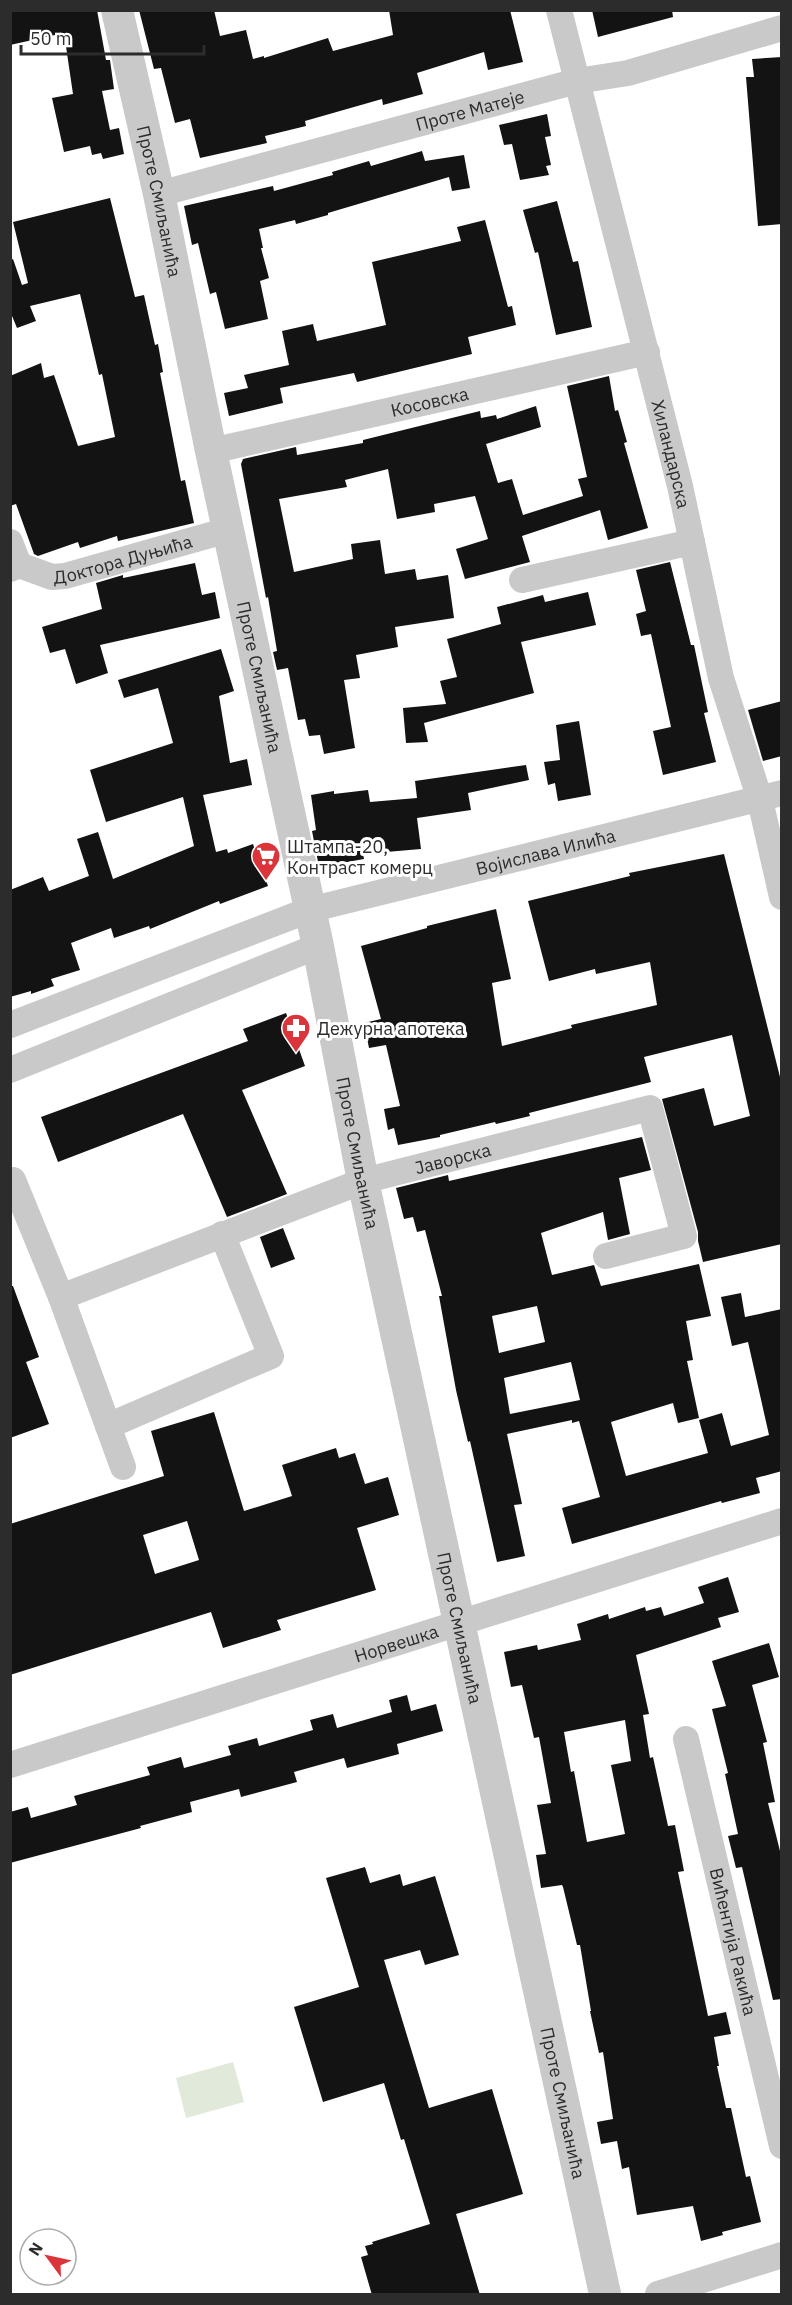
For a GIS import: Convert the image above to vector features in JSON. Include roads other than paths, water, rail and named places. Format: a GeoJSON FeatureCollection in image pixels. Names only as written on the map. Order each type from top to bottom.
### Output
{"type":"FeatureCollection","features":[{"type":"Feature","properties":{"kind":"street","name":"Проте Смиљанића"},"geometry":{"type":"LineString","coordinates":[[117,10],[159,194],[211,451],[318,946],[363,1181],[495,1780],[605,2295]]}},
{"type":"Feature","properties":{"kind":"street","name":"Хиландарска"},"geometry":{"type":"LineString","coordinates":[[559,10],[647,352],[692,542],[721,678],[771,796],[782,897]]}},
{"type":"Feature","properties":{"kind":"street","name":"Проте Матеје"},"geometry":{"type":"LineString","coordinates":[[159,194],[577,81],[628,73],[782,28]]}},
{"type":"Feature","properties":{"kind":"street","name":"Косовска"},"geometry":{"type":"LineString","coordinates":[[211,451],[647,352]]}},
{"type":"Feature","properties":{"kind":"street","name":"Доктора Дуњића"},"geometry":{"type":"LineString","coordinates":[[13,559],[52,577],[65,576],[228,530]]}},
{"type":"Feature","properties":{"kind":"street"},"geometry":{"type":"LineString","coordinates":[[522,580],[692,542]]}},
{"type":"Feature","properties":{"kind":"street","name":"Војислава Илића"},"geometry":{"type":"LineString","coordinates":[[10,1025],[309,910],[771,796]]}},
{"type":"Feature","properties":{"kind":"street"},"geometry":{"type":"LineString","coordinates":[[10,1070],[318,946]]}},
{"type":"Feature","properties":{"kind":"street","name":"Јаворска"},"geometry":{"type":"LineString","coordinates":[[61,1297],[363,1181],[650,1108],[684,1236],[606,1256]]}},
{"type":"Feature","properties":{"kind":"street"},"geometry":{"type":"LineString","coordinates":[[11,1178],[61,1297],[123,1467]]}},
{"type":"Feature","properties":{"kind":"street"},"geometry":{"type":"LineString","coordinates":[[108,1425],[271,1356],[222,1234]]}},
{"type":"Feature","properties":{"kind":"street","name":"Норвешка"},"geometry":{"type":"LineString","coordinates":[[10,1765],[782,1521]]}},
{"type":"Feature","properties":{"kind":"street","name":"Вићентија Ракића"},"geometry":{"type":"LineString","coordinates":[[686,1739],[782,2146]]}},
{"type":"Feature","properties":{"kind":"street"},"geometry":{"type":"LineString","coordinates":[[658,2295],[782,2255]]}},
{"type":"Feature","properties":{"kind":"place","name":"Штампа-20, Контраст комерц"},"geometry":{"type":"Point","coordinates":[266,882]}},
{"type":"Feature","properties":{"kind":"place","name":"Дежурна апотека"},"geometry":{"type":"Point","coordinates":[296,1054]}}]}
